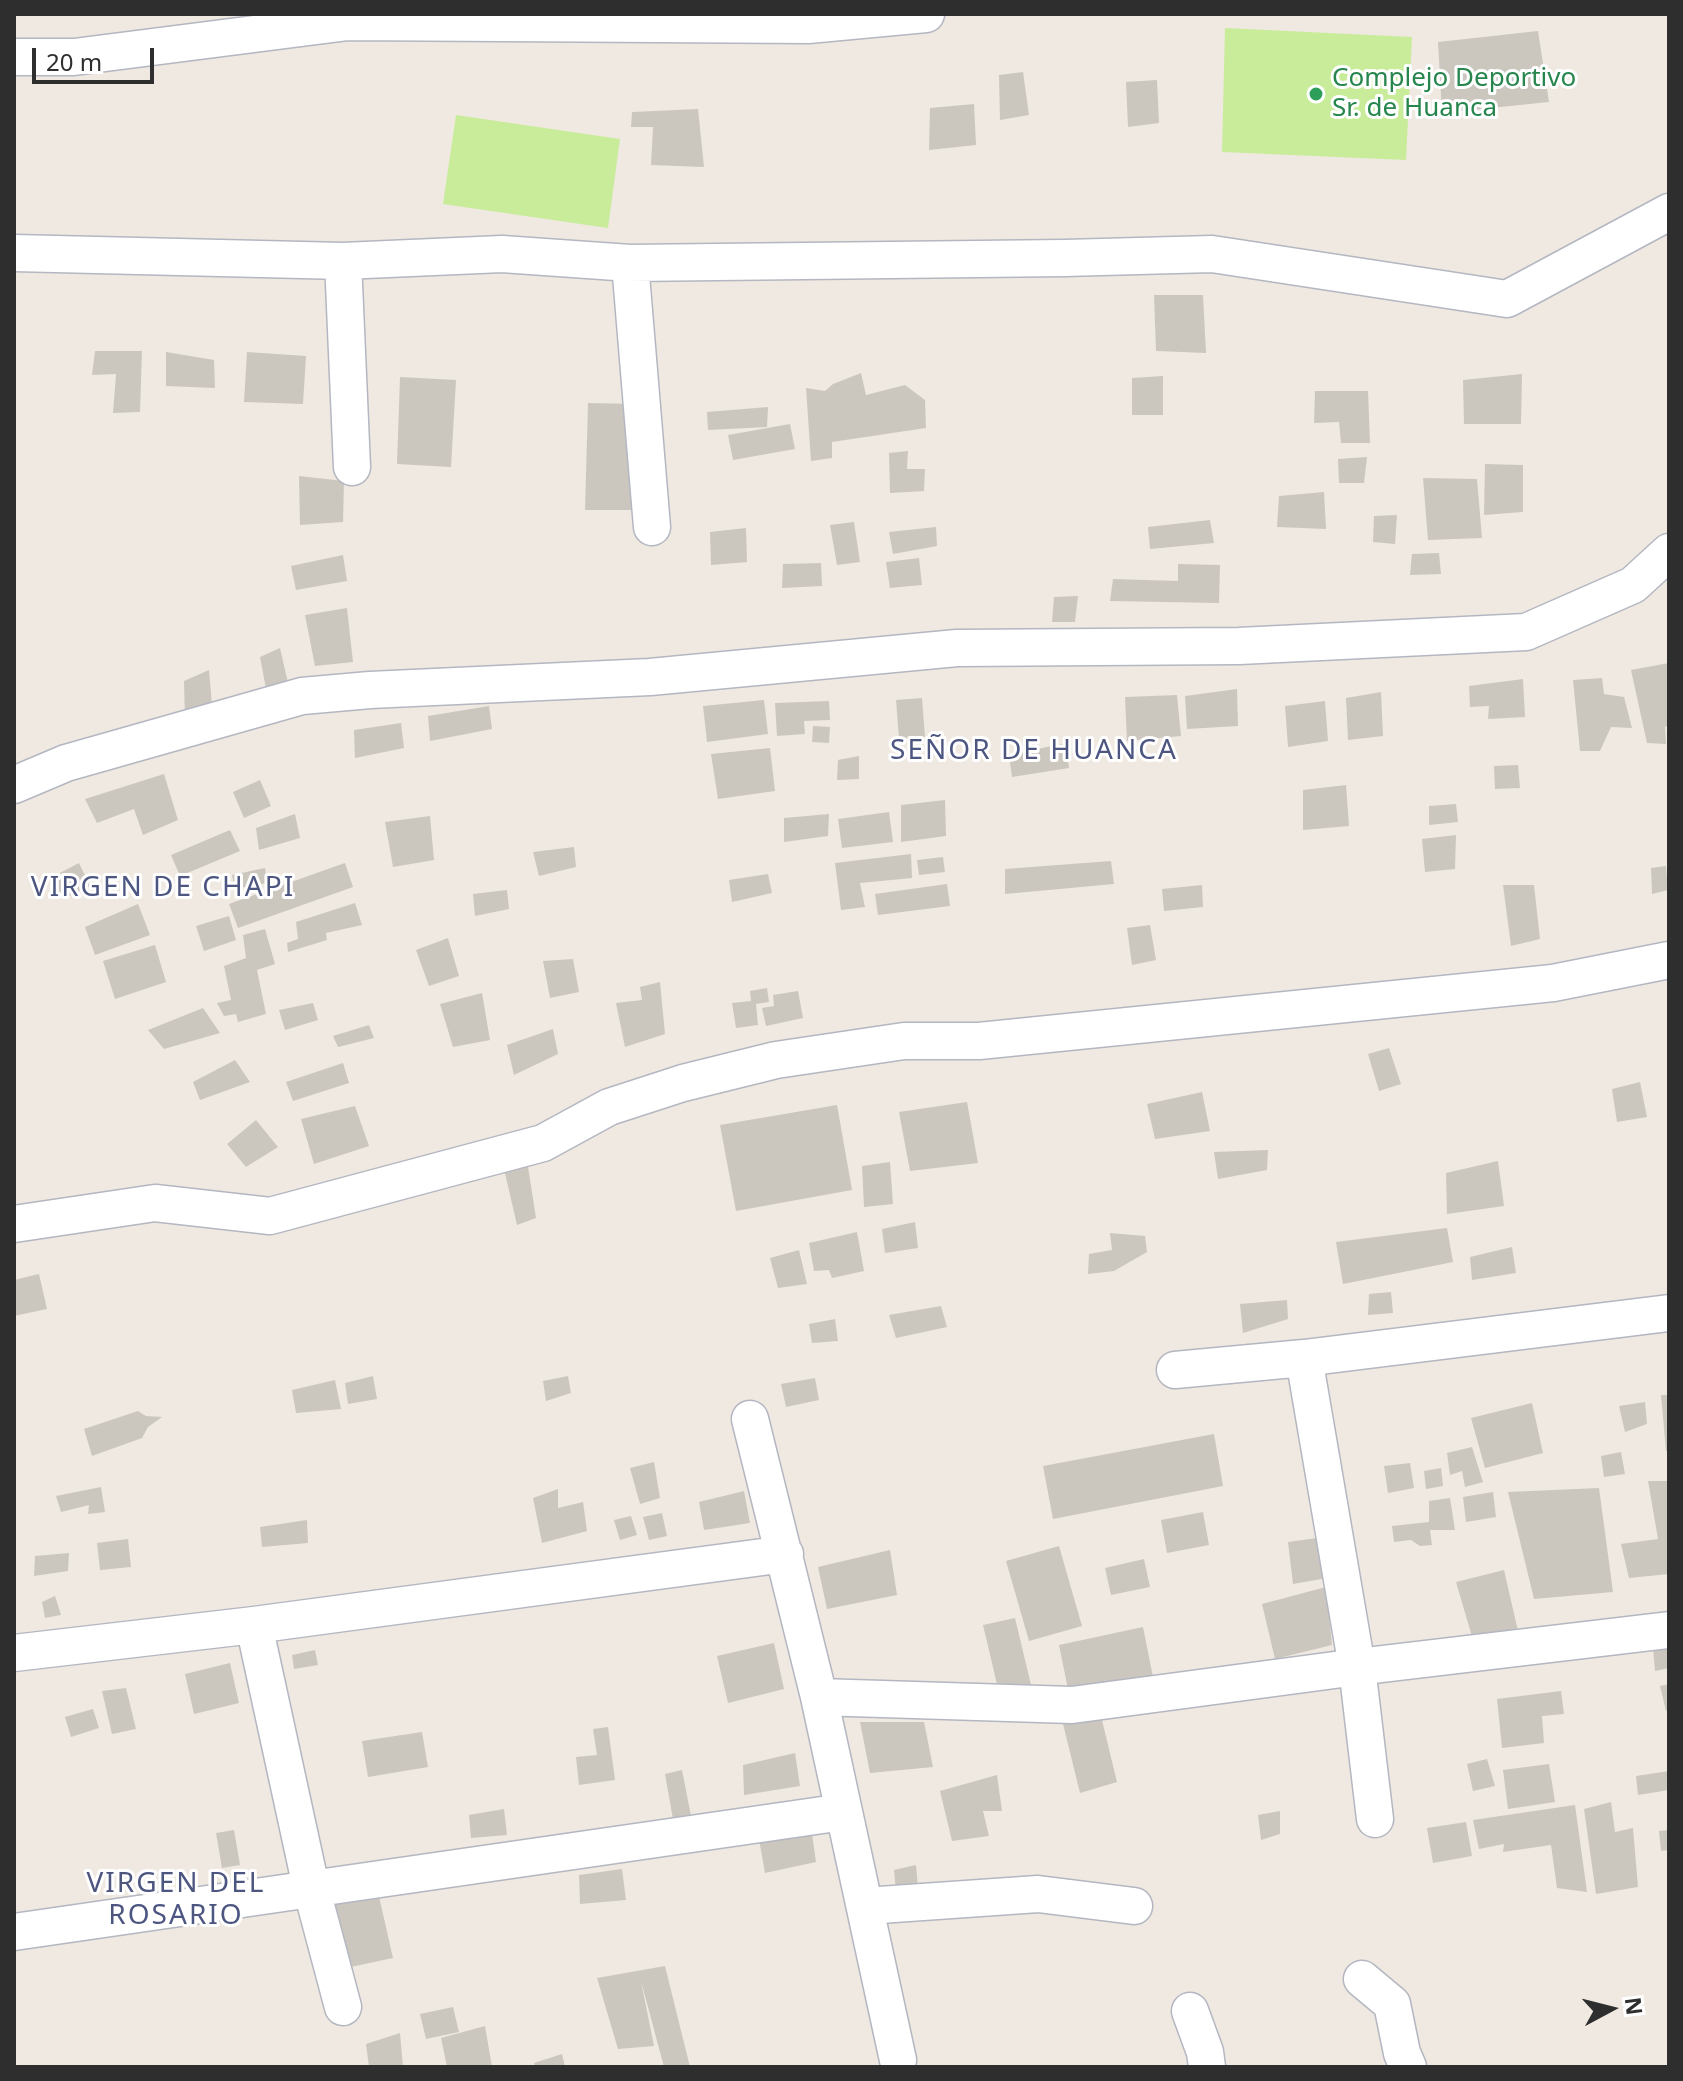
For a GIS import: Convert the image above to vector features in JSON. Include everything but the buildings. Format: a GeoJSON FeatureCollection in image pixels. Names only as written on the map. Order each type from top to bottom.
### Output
{"type":"FeatureCollection","features":[{"type":"Feature","properties":{"kind":"street"},"geometry":{"type":"LineString","coordinates":[[14,57],[74,57],[348,22],[808,20],[926,14]]}},
{"type":"Feature","properties":{"kind":"street"},"geometry":{"type":"LineString","coordinates":[[14,253],[343,261],[502,254],[630,263],[1212,254],[1507,299],[1669,212]]}},
{"type":"Feature","properties":{"kind":"street"},"geometry":{"type":"LineString","coordinates":[[343,261],[352,467]]}},
{"type":"Feature","properties":{"kind":"street"},"geometry":{"type":"LineString","coordinates":[[630,263],[652,527]]}},
{"type":"Feature","properties":{"kind":"street"},"geometry":{"type":"LineString","coordinates":[[14,785],[66,763],[302,696],[650,677],[957,648],[1239,646],[1526,632],[1633,585],[1669,552]]}},
{"type":"Feature","properties":{"kind":"street"},"geometry":{"type":"LineString","coordinates":[[14,1224],[155,1203],[270,1216],[543,1143],[609,1107],[683,1083],[792,1057],[904,1041],[979,1041],[1553,983],[1669,960]]}},
{"type":"Feature","properties":{"kind":"street"},"geometry":{"type":"LineString","coordinates":[[1175,1370],[1304,1358],[1669,1313]]}},
{"type":"Feature","properties":{"kind":"street"},"geometry":{"type":"LineString","coordinates":[[1304,1358],[1357,1667],[1375,1819]]}},
{"type":"Feature","properties":{"kind":"street"},"geometry":{"type":"LineString","coordinates":[[750,1419],[819,1697],[898,2060]]}},
{"type":"Feature","properties":{"kind":"street"},"geometry":{"type":"LineString","coordinates":[[14,1653],[254,1625],[785,1554]]}},
{"type":"Feature","properties":{"kind":"street"},"geometry":{"type":"LineString","coordinates":[[254,1625],[311,1887],[343,2007]]}},
{"type":"Feature","properties":{"kind":"street"},"geometry":{"type":"LineString","coordinates":[[819,1697],[1072,1705],[1669,1630]]}},
{"type":"Feature","properties":{"kind":"street"},"geometry":{"type":"LineString","coordinates":[[14,1932],[843,1812]]}},
{"type":"Feature","properties":{"kind":"street"},"geometry":{"type":"LineString","coordinates":[[865,1906],[1038,1894],[1134,1906]]}},
{"type":"Feature","properties":{"kind":"street"},"geometry":{"type":"LineString","coordinates":[[1362,1979],[1392,2004],[1408,2067]]}},
{"type":"Feature","properties":{"kind":"street"},"geometry":{"type":"LineString","coordinates":[[1190,2011],[1205,2052],[1207,2067]]}},
{"type":"Feature","properties":{"kind":"green space","name":"Complejo Deportivo Sr. de Huanca"},"geometry":{"type":"Polygon","coordinates":[[[1225,28],[1412,37],[1406,160],[1222,152],[1225,28]]]}},
{"type":"Feature","properties":{"kind":"green space"},"geometry":{"type":"Polygon","coordinates":[[[456,115],[620,139],[608,228],[443,204],[456,115]]]}},
{"type":"Feature","properties":{"kind":"place","name":"Complejo Deportivo Sr. de Huanca"},"geometry":{"type":"Point","coordinates":[1316,94]}},
{"type":"Feature","properties":{"kind":"district","name":"SEÑOR DE HUANCA"},"geometry":{"type":"Point","coordinates":[1034,751]}},
{"type":"Feature","properties":{"kind":"district","name":"VIRGEN DE CHAPI"},"geometry":{"type":"Point","coordinates":[163,888]}},
{"type":"Feature","properties":{"kind":"district","name":"VIRGEN DEL ROSARIO"},"geometry":{"type":"Point","coordinates":[176,1900]}}]}
